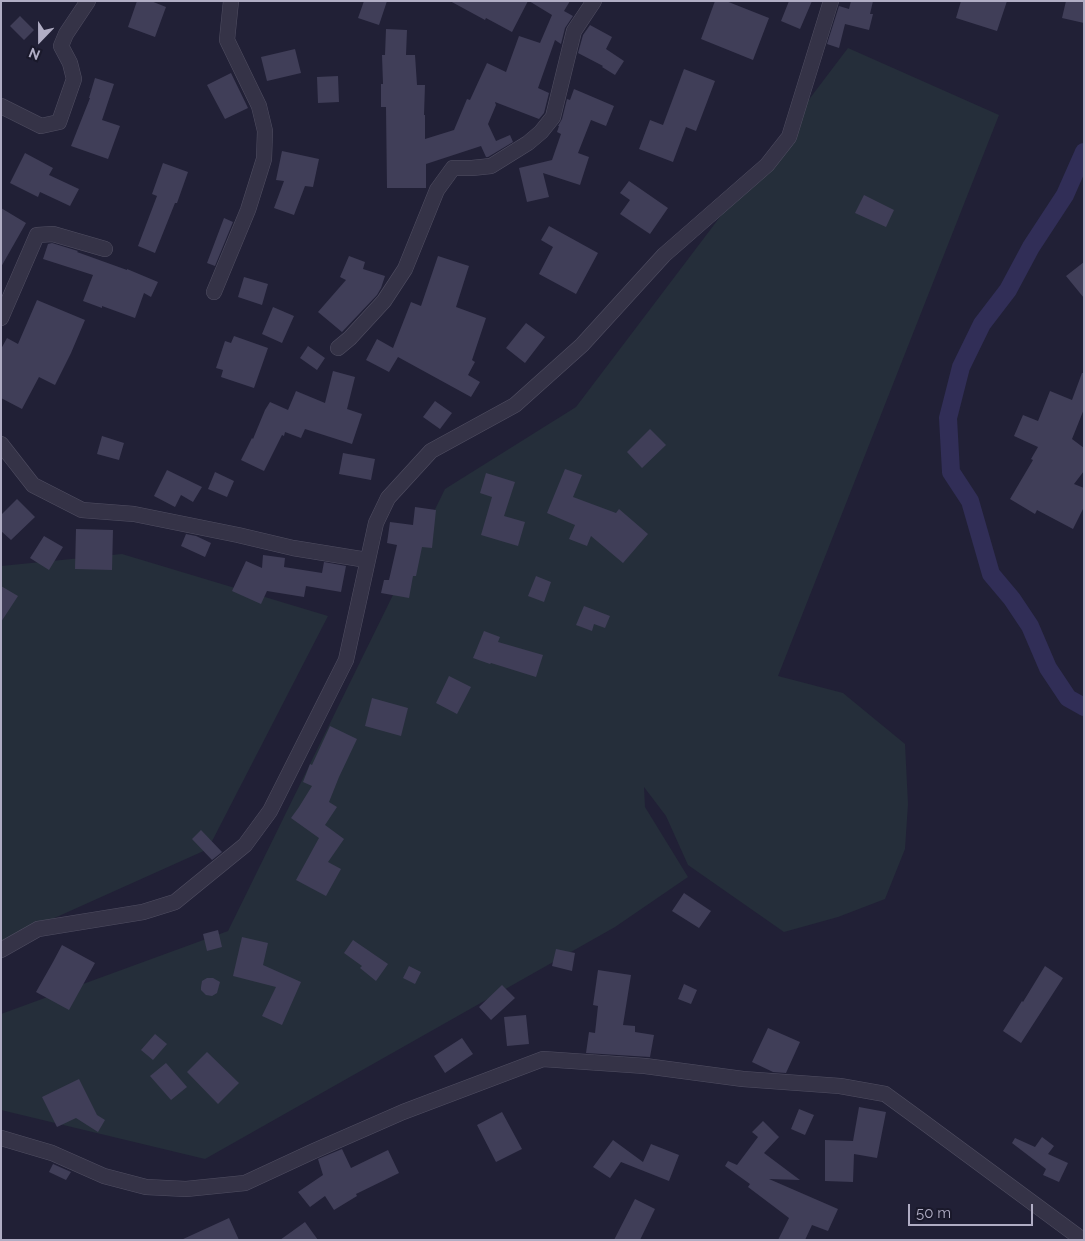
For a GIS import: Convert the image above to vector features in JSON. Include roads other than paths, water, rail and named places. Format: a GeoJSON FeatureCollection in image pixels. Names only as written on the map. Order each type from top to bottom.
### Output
{"type":"FeatureCollection","features":[{"type":"Feature","properties":{"kind":"street"},"geometry":{"type":"LineString","coordinates":[[1,106],[41,126],[59,122],[74,79],[70,63],[61,46],[66,34],[88,1]]}},
{"type":"Feature","properties":{"kind":"street"},"geometry":{"type":"LineString","coordinates":[[214,292],[248,210],[264,159],[265,131],[259,106],[227,40],[231,1]]}},
{"type":"Feature","properties":{"kind":"street"},"geometry":{"type":"LineString","coordinates":[[338,348],[350,338],[384,301],[405,269],[437,190],[453,168],[492,166],[528,143],[541,132],[553,117],[574,31],[594,1]]}},
{"type":"Feature","properties":{"kind":"street"},"geometry":{"type":"LineString","coordinates":[[1,950],[38,929],[143,912],[175,902],[245,845],[270,811],[346,660],[376,523],[388,498],[431,451],[515,405],[582,345],[664,255],[767,165],[789,137],[831,1]]}},
{"type":"Feature","properties":{"kind":"street"},"geometry":{"type":"LineString","coordinates":[[1,318],[37,236],[53,234],[105,249]]}},
{"type":"Feature","properties":{"kind":"street"},"geometry":{"type":"LineString","coordinates":[[1,444],[33,485],[82,510],[134,514],[293,548],[367,560]]}},
{"type":"Feature","properties":{"kind":"street"},"geometry":{"type":"LineString","coordinates":[[1,1138],[52,1153],[104,1176],[146,1187],[186,1189],[245,1183],[403,1112],[543,1059],[645,1066],[743,1079],[840,1086],[885,1094],[1083,1240]]}},
{"type":"Feature","properties":{"kind":"waterway"},"geometry":{"type":"LineString","coordinates":[[1084,152],[1065,195],[1031,247],[1008,290],[982,324],[961,367],[948,418],[951,472],[970,501],[991,574],[1012,599],[1030,626],[1048,668],[1068,698],[1084,707]]}}]}
